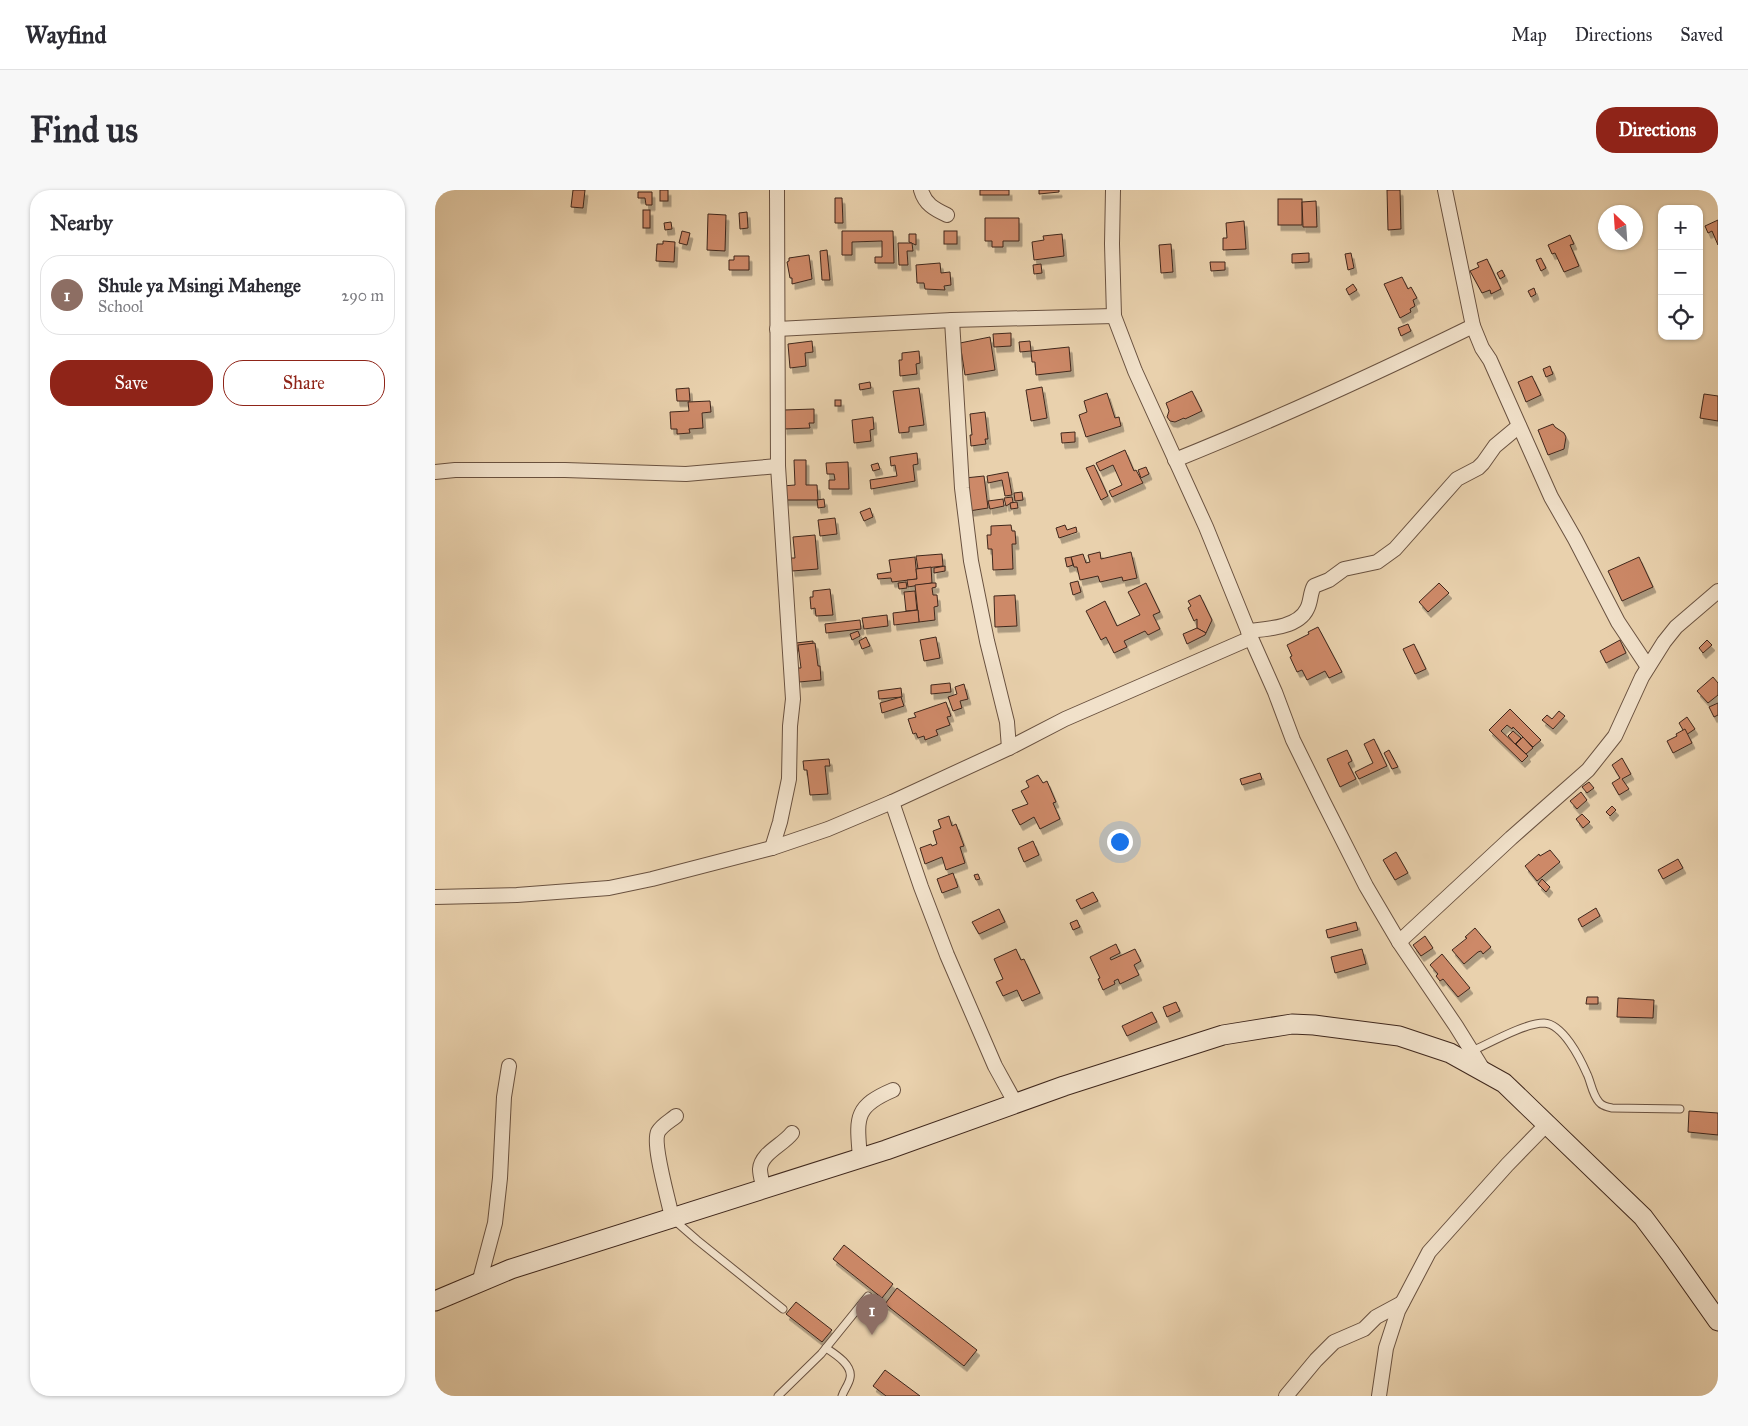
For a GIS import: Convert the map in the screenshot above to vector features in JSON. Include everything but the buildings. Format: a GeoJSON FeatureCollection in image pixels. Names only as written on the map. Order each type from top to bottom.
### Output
{"type":"FeatureCollection","features":[{"type":"Feature","properties":{"kind":"street"},"geometry":{"type":"LineString","coordinates":[[772,848],[780,822],[789,779],[790,726],[793,699],[778,466],[777,190]]}},
{"type":"Feature","properties":{"kind":"street"},"geometry":{"type":"LineString","coordinates":[[921,190],[927,203],[947,215]]}},
{"type":"Feature","properties":{"kind":"street"},"geometry":{"type":"LineString","coordinates":[[1113,190],[1114,316],[1135,371],[1206,526],[1297,749],[1366,886],[1399,942],[1484,1071]]}},
{"type":"Feature","properties":{"kind":"street"},"geometry":{"type":"LineString","coordinates":[[1445,190],[1473,326],[1482,348],[1490,360],[1551,497],[1617,622],[1648,667]]}},
{"type":"Feature","properties":{"kind":"street"},"geometry":{"type":"LineString","coordinates":[[777,329],[953,320],[1114,316]]}},
{"type":"Feature","properties":{"kind":"street"},"geometry":{"type":"LineString","coordinates":[[953,320],[962,488],[971,560],[987,641],[1007,722],[1009,748]]}},
{"type":"Feature","properties":{"kind":"street"},"geometry":{"type":"LineString","coordinates":[[1175,460],[1346,387],[1473,326]]}},
{"type":"Feature","properties":{"kind":"street"},"geometry":{"type":"LineString","coordinates":[[435,898],[517,895],[609,888],[652,879],[772,848],[828,829],[892,802],[1009,748],[1065,719],[1249,635],[1287,624],[1303,616],[1315,586],[1329,580],[1344,570],[1377,562],[1395,549],[1457,479],[1478,468],[1495,446],[1519,426]]}},
{"type":"Feature","properties":{"kind":"street"},"geometry":{"type":"LineString","coordinates":[[435,472],[455,470],[565,470],[686,474],[778,466]]}},
{"type":"Feature","properties":{"kind":"street"},"geometry":{"type":"LineString","coordinates":[[1399,942],[1511,838],[1588,770],[1615,736],[1655,655],[1676,627],[1718,590]]}},
{"type":"Feature","properties":{"kind":"street"},"geometry":{"type":"LineString","coordinates":[[892,802],[947,955],[995,1066],[1016,1104]]}},
{"type":"Feature","properties":{"kind":"street"},"geometry":{"type":"LineString","coordinates":[[435,1301],[511,1269],[861,1158],[1064,1086],[1223,1035],[1292,1024],[1399,1036],[1450,1053],[1504,1082],[1643,1217],[1718,1321]]}},
{"type":"Feature","properties":{"kind":"street"},"geometry":{"type":"LineString","coordinates":[[479,1283],[495,1223],[500,1178],[504,1097],[509,1066]]}},
{"type":"Feature","properties":{"kind":"street"},"geometry":{"type":"LineString","coordinates":[[861,1158],[858,1134],[860,1112],[876,1097],[893,1090]]}},
{"type":"Feature","properties":{"kind":"street"},"geometry":{"type":"LineString","coordinates":[[672,1218],[656,1148],[657,1134],[661,1128],[676,1116]]}},
{"type":"Feature","properties":{"kind":"street"},"geometry":{"type":"LineString","coordinates":[[1379,1396],[1387,1348],[1402,1303],[1429,1252],[1507,1164],[1547,1124]]}},
{"type":"Feature","properties":{"kind":"street"},"geometry":{"type":"LineString","coordinates":[[764,1190],[760,1170],[761,1163],[768,1154],[782,1144],[792,1133]]}},
{"type":"Feature","properties":{"kind":"street"},"geometry":{"type":"LineString","coordinates":[[1286,1396],[1334,1342],[1364,1329],[1376,1318],[1402,1303]]}},
{"type":"Feature","properties":{"kind":"lane"},"geometry":{"type":"LineString","coordinates":[[1472,1051],[1534,1024],[1545,1023],[1554,1026],[1561,1032],[1576,1053],[1598,1101],[1603,1106],[1612,1108],[1680,1109]]}},
{"type":"Feature","properties":{"kind":"lane"},"geometry":{"type":"LineString","coordinates":[[672,1218],[783,1309]]}},
{"type":"Feature","properties":{"kind":"lane"},"geometry":{"type":"LineString","coordinates":[[778,1396],[826,1348],[868,1296]]}},
{"type":"Feature","properties":{"kind":"lane"},"geometry":{"type":"LineString","coordinates":[[826,1348],[841,1359],[848,1368],[850,1378],[842,1396]]}},
{"type":"Feature","properties":{"kind":"place","name":"Shule ya Msingi Mahenge"},"geometry":{"type":"Point","coordinates":[872,1335]}}]}
